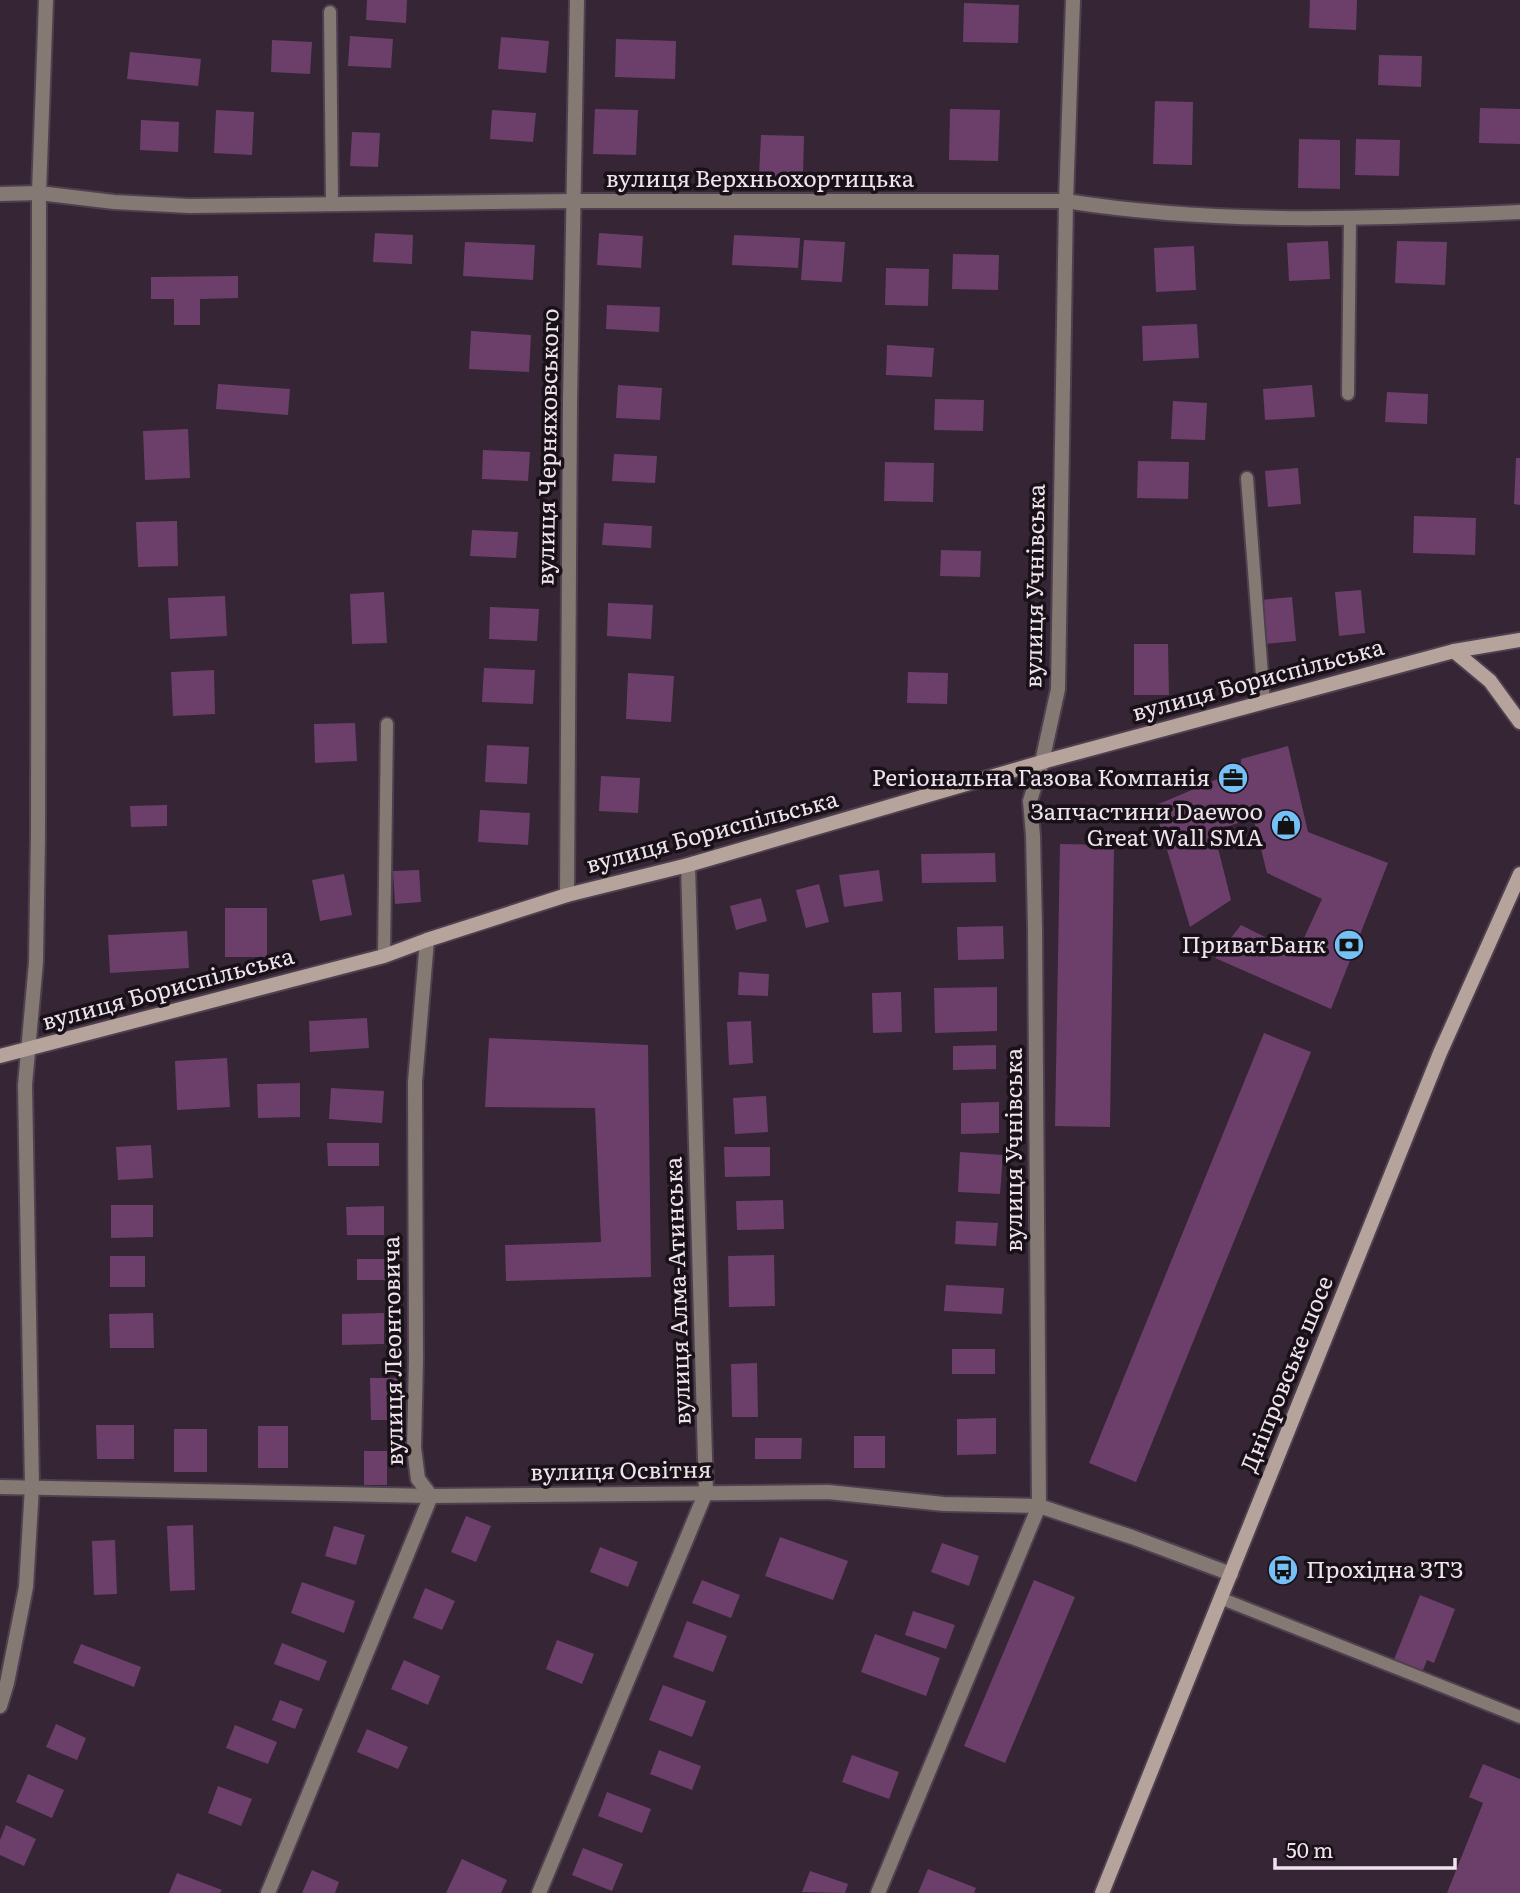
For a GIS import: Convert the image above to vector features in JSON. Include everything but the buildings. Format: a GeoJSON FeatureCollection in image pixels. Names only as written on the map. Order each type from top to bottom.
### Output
{"type":"FeatureCollection","features":[{"type":"Feature","properties":{"kind":"main road","name":"вулиця Бориспільська"},"geometry":{"type":"LineString","coordinates":[[0,1056],[384,956],[567,895],[688,864],[1042,762],[1454,651],[1520,640]]}},
{"type":"Feature","properties":{"kind":"main road"},"geometry":{"type":"LineString","coordinates":[[1454,651],[1490,681],[1520,722]]}},
{"type":"Feature","properties":{"kind":"main road","name":"Дніпровське шосе"},"geometry":{"type":"LineString","coordinates":[[1102,1893],[1440,1053],[1520,874]]}},
{"type":"Feature","properties":{"kind":"street"},"geometry":{"type":"LineString","coordinates":[[0,1706],[26,1587],[32,1487],[26,1085],[36,974],[39,193],[46,0]]}},
{"type":"Feature","properties":{"kind":"street","name":"вулиця Черняховського"},"geometry":{"type":"LineString","coordinates":[[567,895],[570,415],[577,0]]}},
{"type":"Feature","properties":{"kind":"street","name":"вулиця Учнівська"},"geometry":{"type":"LineString","coordinates":[[1039,1506],[1035,928],[1030,800],[1042,762],[1058,689],[1066,201],[1073,0]]}},
{"type":"Feature","properties":{"kind":"street","name":"вулиця Верхньохортицька"},"geometry":{"type":"LineString","coordinates":[[0,194],[39,193],[114,202],[189,206],[574,201],[1066,201],[1125,211],[1350,220],[1520,212]]}},
{"type":"Feature","properties":{"kind":"street","name":"вулиця Алма-Атинська"},"geometry":{"type":"LineString","coordinates":[[540,1893],[706,1492],[688,864]]}},
{"type":"Feature","properties":{"kind":"street","name":"вулиця Леонтовича"},"geometry":{"type":"LineString","coordinates":[[427,940],[415,1082],[414,1448],[418,1479],[431,1496]]}},
{"type":"Feature","properties":{"kind":"street","name":"вулиця Освітня"},"geometry":{"type":"LineString","coordinates":[[0,1487],[431,1496],[828,1492],[944,1504],[1039,1506],[1231,1574]]}},
{"type":"Feature","properties":{"kind":"street"},"geometry":{"type":"LineString","coordinates":[[268,1893],[431,1496]]}},
{"type":"Feature","properties":{"kind":"street"},"geometry":{"type":"LineString","coordinates":[[878,1893],[1039,1506]]}},
{"type":"Feature","properties":{"kind":"lane"},"geometry":{"type":"LineString","coordinates":[[330,12],[332,204]]}},
{"type":"Feature","properties":{"kind":"lane"},"geometry":{"type":"LineString","coordinates":[[1348,394],[1350,220]]}},
{"type":"Feature","properties":{"kind":"lane"},"geometry":{"type":"LineString","coordinates":[[1247,478],[1264,702]]}},
{"type":"Feature","properties":{"kind":"lane"},"geometry":{"type":"LineString","coordinates":[[384,956],[387,724]]}},
{"type":"Feature","properties":{"kind":"lane"},"geometry":{"type":"LineString","coordinates":[[1220,1598],[1520,1717]]}},
{"type":"Feature","properties":{"kind":"place","name":"Регіональна Газова Компанія"},"geometry":{"type":"Point","coordinates":[1233,778]}},
{"type":"Feature","properties":{"kind":"place","name":"Запчастини Daewoo Great Wall SMA"},"geometry":{"type":"Point","coordinates":[1286,825]}},
{"type":"Feature","properties":{"kind":"place","name":"ПриватБанк"},"geometry":{"type":"Point","coordinates":[1349,945]}},
{"type":"Feature","properties":{"kind":"place","name":"Прохідна ЗТЗ"},"geometry":{"type":"Point","coordinates":[1283,1570]}}]}
